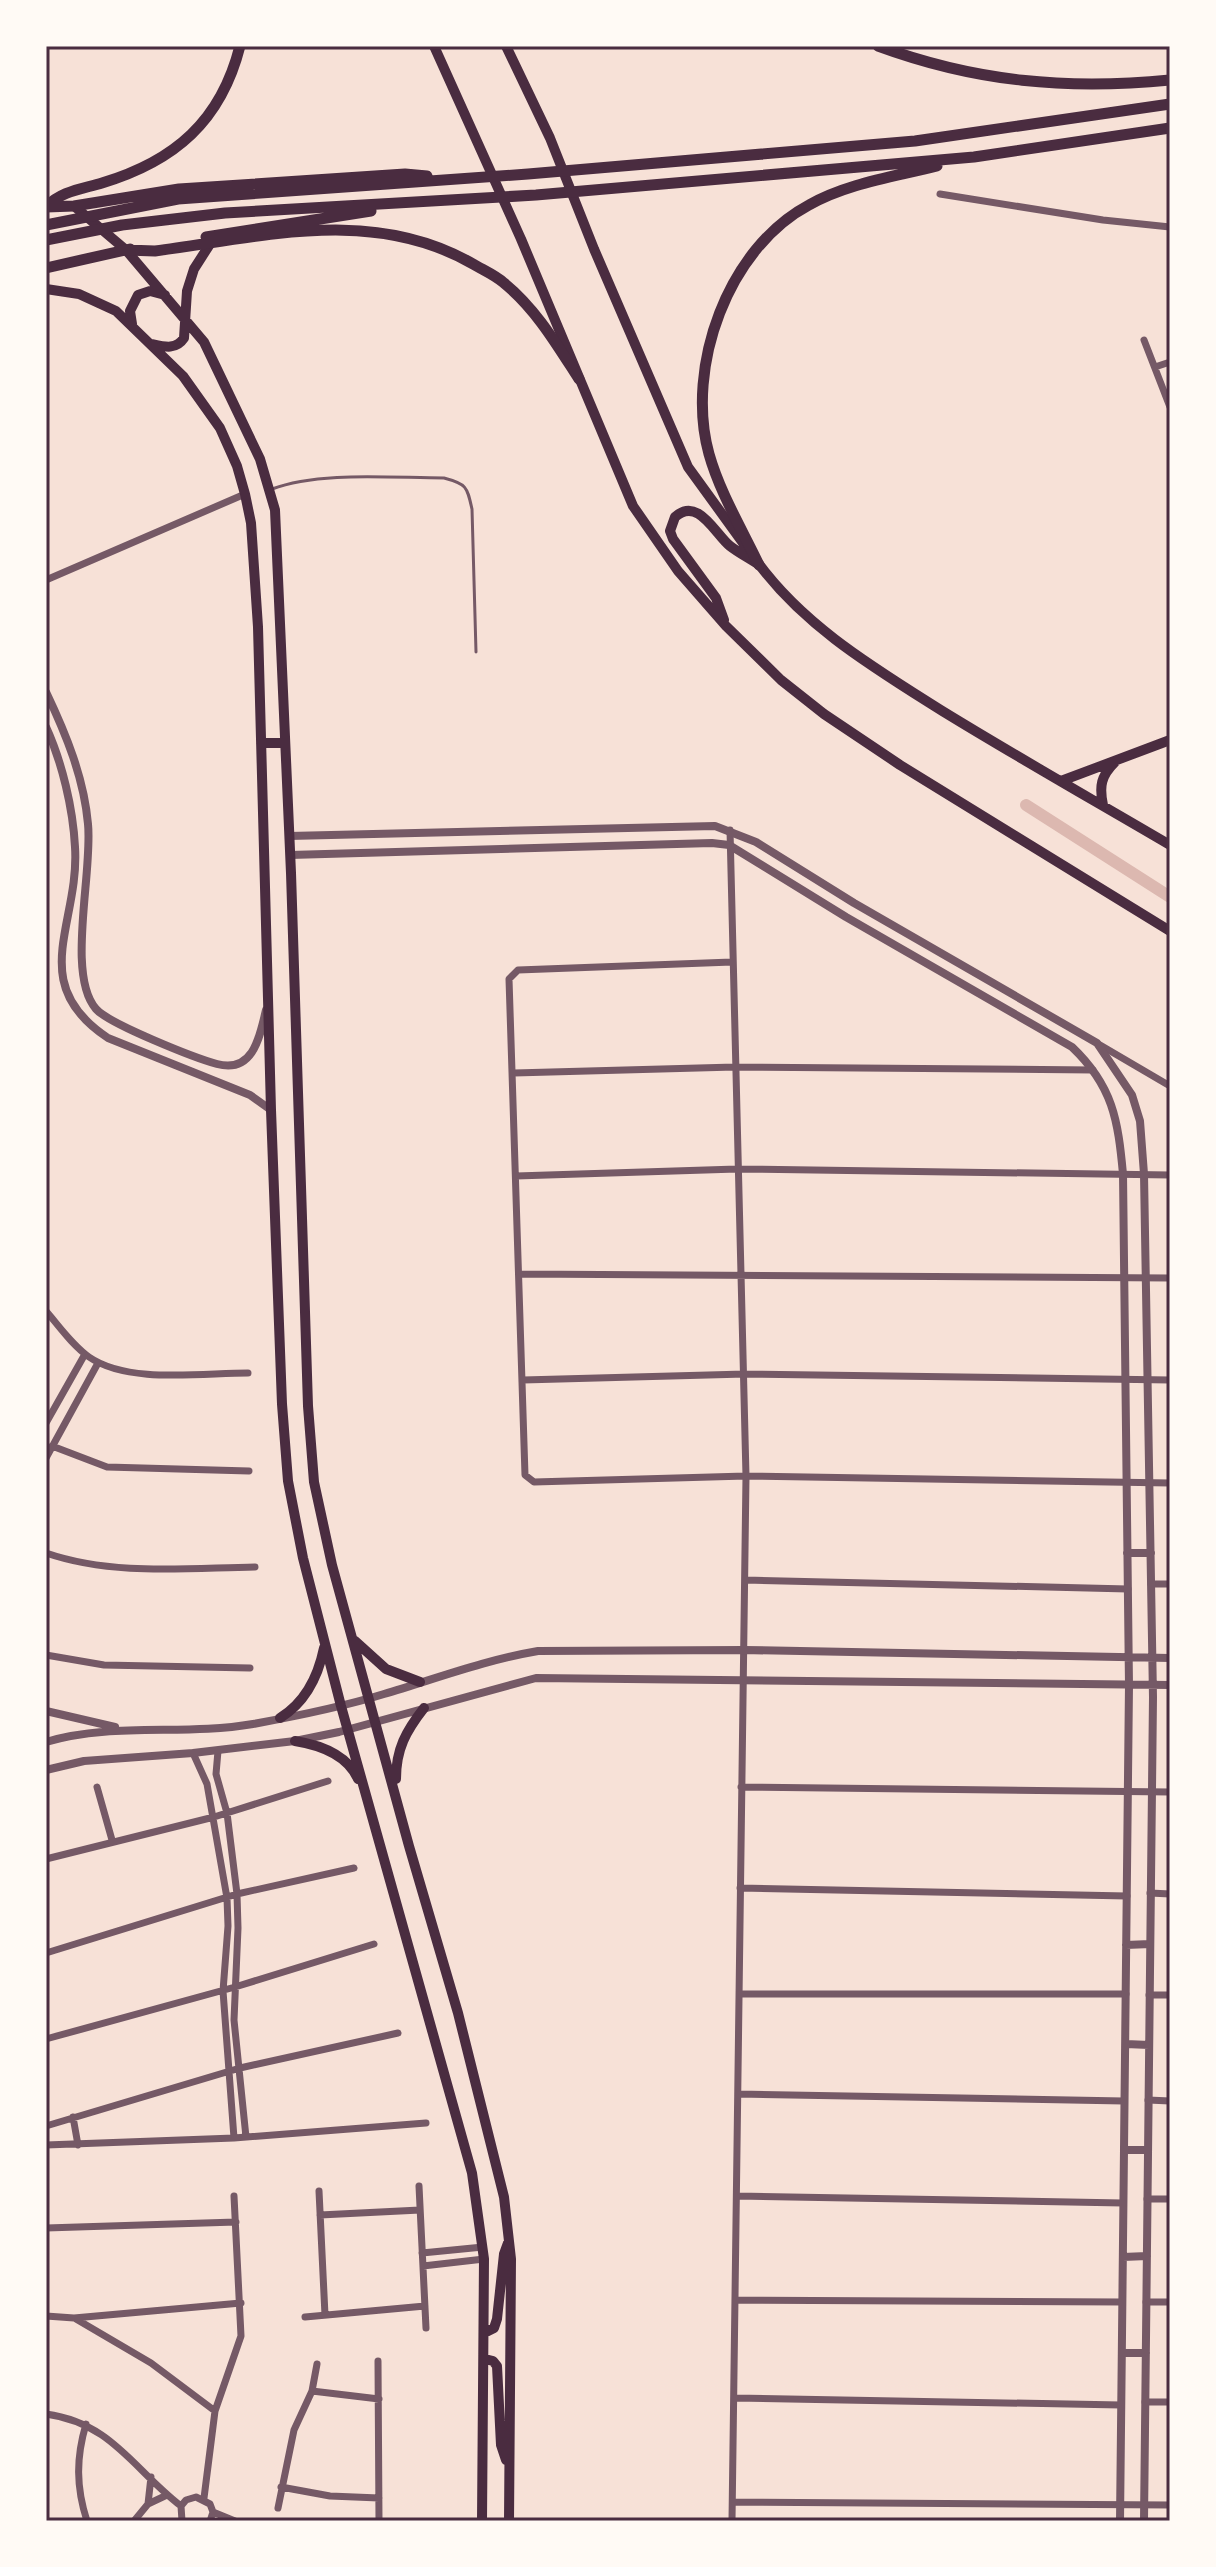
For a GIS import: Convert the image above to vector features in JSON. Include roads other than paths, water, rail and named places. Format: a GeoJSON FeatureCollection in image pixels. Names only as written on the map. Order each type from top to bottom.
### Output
{"type":"FeatureCollection","features":[{"type":"Feature","properties":{"kind":"highway"},"geometry":{"type":"LineString","coordinates":[[46,207],[56,196],[132,173],[158,161],[191,137],[218,103],[240,46]]}},
{"type":"Feature","properties":{"kind":"highway"},"geometry":{"type":"LineString","coordinates":[[878,46],[979,75],[1040,83],[1170,80]]}},
{"type":"Feature","properties":{"kind":"highway"},"geometry":{"type":"LineString","coordinates":[[46,225],[160,202],[915,141],[1170,104]]}},
{"type":"Feature","properties":{"kind":"highway"},"geometry":{"type":"LineString","coordinates":[[46,240],[162,220],[536,195],[974,157],[1170,128]]}},
{"type":"Feature","properties":{"kind":"highway"},"geometry":{"type":"LineString","coordinates":[[759,565],[718,481],[704,422],[706,362],[737,276],[766,236],[786,218],[809,204],[858,185],[974,157]]}},
{"type":"Feature","properties":{"kind":"highway"},"geometry":{"type":"LineString","coordinates":[[46,207],[74,206],[179,189],[405,174],[468,179]]}},
{"type":"Feature","properties":{"kind":"highway"},"geometry":{"type":"LineString","coordinates":[[46,268],[144,245],[419,202]]}},
{"type":"Feature","properties":{"kind":"highway"},"geometry":{"type":"LineString","coordinates":[[126,250],[155,251],[344,228],[400,234],[453,252],[504,282],[539,318],[579,379]]}},
{"type":"Feature","properties":{"kind":"highway"},"geometry":{"type":"LineString","coordinates":[[46,231],[50,242],[46,251]]}},
{"type":"Feature","properties":{"kind":"main road"},"geometry":{"type":"LineString","coordinates":[[434,46],[521,239],[633,506],[670,561],[726,626],[781,680],[824,714],[900,765],[1170,931]]}},
{"type":"Feature","properties":{"kind":"main road"},"geometry":{"type":"LineString","coordinates":[[506,46],[550,138],[592,245],[688,467],[759,565],[793,604],[848,649],[974,730],[1170,845]]}},
{"type":"Feature","properties":{"kind":"main road"},"geometry":{"type":"LineString","coordinates":[[74,206],[126,250],[204,342],[260,459],[271,490],[278,540],[308,1406],[314,1482],[332,1565],[494,2151],[509,2237],[509,2521]]}},
{"type":"Feature","properties":{"kind":"main road"},"geometry":{"type":"LineString","coordinates":[[150,344],[169,348],[184,338],[187,291],[194,269],[210,244]]}},
{"type":"Feature","properties":{"kind":"main road"},"geometry":{"type":"LineString","coordinates":[[46,289],[70,292],[116,311],[183,376],[220,428],[237,466],[251,523],[258,627],[282,1404],[288,1481],[303,1558],[341,1706],[472,2173],[484,2253],[482,2521]]}},
{"type":"Feature","properties":{"kind":"main road"},"geometry":{"type":"LineString","coordinates":[[132,324],[130,311],[138,295],[150,291],[167,296]]}},
{"type":"Feature","properties":{"kind":"main road"},"geometry":{"type":"LineString","coordinates":[[726,626],[716,598],[673,539],[670,531],[675,517],[686,511],[698,513],[729,545],[759,565]]}},
{"type":"Feature","properties":{"kind":"main road"},"geometry":{"type":"LineString","coordinates":[[1061,781],[1170,740]]}},
{"type":"Feature","properties":{"kind":"main road"},"geometry":{"type":"LineString","coordinates":[[261,743],[285,743]]}},
{"type":"Feature","properties":{"kind":"main road"},"geometry":{"type":"LineString","coordinates":[[1103,805],[1100,785],[1116,760]]}},
{"type":"Feature","properties":{"kind":"main road"},"geometry":{"type":"LineString","coordinates":[[354,1639],[386,1669],[420,1682]]}},
{"type":"Feature","properties":{"kind":"main road"},"geometry":{"type":"LineString","coordinates":[[280,1718],[301,1702],[312,1686],[325,1642]]}},
{"type":"Feature","properties":{"kind":"main road"},"geometry":{"type":"LineString","coordinates":[[396,1793],[396,1759],[402,1739],[424,1708]]}},
{"type":"Feature","properties":{"kind":"main road"},"geometry":{"type":"LineString","coordinates":[[295,1741],[318,1745],[346,1762],[367,1799]]}},
{"type":"Feature","properties":{"kind":"main road"},"geometry":{"type":"LineString","coordinates":[[484,2333],[494,2328],[497,2319],[504,2254],[509,2237]]}},
{"type":"Feature","properties":{"kind":"main road"},"geometry":{"type":"LineString","coordinates":[[485,2359],[497,2366],[501,2445],[510,2474]]}},
{"type":"Feature","properties":{"kind":"street"},"geometry":{"type":"LineString","coordinates":[[940,194],[1103,220],[1170,227]]}},
{"type":"Feature","properties":{"kind":"street"},"geometry":{"type":"LineString","coordinates":[[56,196],[74,206]]}},
{"type":"Feature","properties":{"kind":"street"},"geometry":{"type":"LineString","coordinates":[[1144,340],[1170,407]]}},
{"type":"Feature","properties":{"kind":"street"},"geometry":{"type":"LineString","coordinates":[[1155,367],[1170,362]]}},
{"type":"Feature","properties":{"kind":"street"},"geometry":{"type":"LineString","coordinates":[[46,580],[245,494]]}},
{"type":"Feature","properties":{"kind":"street"},"geometry":{"type":"LineString","coordinates":[[46,692],[70,746],[88,821],[88,877],[81,964],[82,979],[96,1009],[111,1022],[219,1065],[243,1061],[256,1049],[268,1001]]}},
{"type":"Feature","properties":{"kind":"street"},"geometry":{"type":"LineString","coordinates":[[46,727],[70,812],[76,848],[61,967],[69,999],[91,1027],[108,1038],[250,1095],[271,1110]]}},
{"type":"Feature","properties":{"kind":"street"},"geometry":{"type":"LineString","coordinates":[[289,836],[715,826],[730,830],[756,842],[854,903],[1170,1086]]}},
{"type":"Feature","properties":{"kind":"street"},"geometry":{"type":"LineString","coordinates":[[730,830],[746,1476],[732,2521]]}},
{"type":"Feature","properties":{"kind":"street"},"geometry":{"type":"LineString","coordinates":[[290,855],[729,845],[846,917],[1072,1047],[1093,1070],[1107,1093],[1118,1124],[1123,1174],[1129,1685],[1120,2521]]}},
{"type":"Feature","properties":{"kind":"street"},"geometry":{"type":"LineString","coordinates":[[846,917],[854,903]]}},
{"type":"Feature","properties":{"kind":"street"},"geometry":{"type":"LineString","coordinates":[[732,962],[518,970],[509,979],[525,1475],[528,1480],[746,1476],[1170,1483]]}},
{"type":"Feature","properties":{"kind":"street"},"geometry":{"type":"LineString","coordinates":[[1097,1043],[1132,1095],[1140,1121],[1144,1174],[1153,1685],[1144,2521]]}},
{"type":"Feature","properties":{"kind":"street"},"geometry":{"type":"LineString","coordinates":[[514,1073],[735,1067],[1093,1070]]}},
{"type":"Feature","properties":{"kind":"street"},"geometry":{"type":"LineString","coordinates":[[516,1176],[737,1169],[1170,1175]]}},
{"type":"Feature","properties":{"kind":"street"},"geometry":{"type":"LineString","coordinates":[[519,1274],[1170,1278]]}},
{"type":"Feature","properties":{"kind":"street"},"geometry":{"type":"LineString","coordinates":[[46,1311],[85,1354],[98,1363],[139,1373],[248,1373]]}},
{"type":"Feature","properties":{"kind":"street"},"geometry":{"type":"LineString","coordinates":[[46,1423],[85,1354]]}},
{"type":"Feature","properties":{"kind":"street"},"geometry":{"type":"LineString","coordinates":[[46,1458],[98,1363]]}},
{"type":"Feature","properties":{"kind":"street"},"geometry":{"type":"LineString","coordinates":[[523,1380],[745,1374],[1170,1380]]}},
{"type":"Feature","properties":{"kind":"street"},"geometry":{"type":"LineString","coordinates":[[52,1446],[107,1467],[249,1471]]}},
{"type":"Feature","properties":{"kind":"street"},"geometry":{"type":"LineString","coordinates":[[46,1553],[78,1564],[115,1569],[255,1567]]}},
{"type":"Feature","properties":{"kind":"street"},"geometry":{"type":"LineString","coordinates":[[1127,1553],[1151,1553]]}},
{"type":"Feature","properties":{"kind":"street"},"geometry":{"type":"LineString","coordinates":[[746,1580],[1128,1589]]}},
{"type":"Feature","properties":{"kind":"street"},"geometry":{"type":"LineString","coordinates":[[1151,1584],[1170,1584]]}},
{"type":"Feature","properties":{"kind":"street"},"geometry":{"type":"LineString","coordinates":[[46,1742],[84,1733],[211,1730],[280,1718],[369,1699],[506,1656],[538,1651],[744,1650],[1170,1658]]}},
{"type":"Feature","properties":{"kind":"street"},"geometry":{"type":"LineString","coordinates":[[46,1655],[104,1665],[250,1668]]}},
{"type":"Feature","properties":{"kind":"street"},"geometry":{"type":"LineString","coordinates":[[46,1770],[84,1761],[218,1751],[295,1741],[536,1678],[1170,1685]]}},
{"type":"Feature","properties":{"kind":"street"},"geometry":{"type":"LineString","coordinates":[[46,1711],[123,1730]]}},
{"type":"Feature","properties":{"kind":"street"},"geometry":{"type":"LineString","coordinates":[[218,1751],[216,1774],[227,1813],[237,1894],[234,2020],[246,2137]]}},
{"type":"Feature","properties":{"kind":"street"},"geometry":{"type":"LineString","coordinates":[[193,1753],[205,1776],[227,1898],[223,1991],[234,2138]]}},
{"type":"Feature","properties":{"kind":"street"},"geometry":{"type":"LineString","coordinates":[[46,1859],[112,1840],[214,1817],[328,1781]]}},
{"type":"Feature","properties":{"kind":"street"},"geometry":{"type":"LineString","coordinates":[[97,1787],[112,1840]]}},
{"type":"Feature","properties":{"kind":"street"},"geometry":{"type":"LineString","coordinates":[[741,1787],[1170,1792]]}},
{"type":"Feature","properties":{"kind":"street"},"geometry":{"type":"LineString","coordinates":[[46,1953],[237,1894],[354,1868]]}},
{"type":"Feature","properties":{"kind":"street"},"geometry":{"type":"LineString","coordinates":[[740,1888],[1127,1896]]}},
{"type":"Feature","properties":{"kind":"street"},"geometry":{"type":"LineString","coordinates":[[1150,1893],[1170,1894]]}},
{"type":"Feature","properties":{"kind":"street"},"geometry":{"type":"LineString","coordinates":[[46,2039],[223,1991],[374,1944]]}},
{"type":"Feature","properties":{"kind":"street"},"geometry":{"type":"LineString","coordinates":[[1126,1945],[1150,1944]]}},
{"type":"Feature","properties":{"kind":"street"},"geometry":{"type":"LineString","coordinates":[[739,1994],[1126,1994]]}},
{"type":"Feature","properties":{"kind":"street"},"geometry":{"type":"LineString","coordinates":[[1149,1995],[1170,1995]]}},
{"type":"Feature","properties":{"kind":"street"},"geometry":{"type":"LineString","coordinates":[[46,2126],[240,2068],[398,2033]]}},
{"type":"Feature","properties":{"kind":"street"},"geometry":{"type":"LineString","coordinates":[[1126,2044],[1149,2045]]}},
{"type":"Feature","properties":{"kind":"street"},"geometry":{"type":"LineString","coordinates":[[739,2094],[1124,2101]]}},
{"type":"Feature","properties":{"kind":"street"},"geometry":{"type":"LineString","coordinates":[[1148,2100],[1170,2101]]}},
{"type":"Feature","properties":{"kind":"street"},"geometry":{"type":"LineString","coordinates":[[73,2117],[78,2145]]}},
{"type":"Feature","properties":{"kind":"street"},"geometry":{"type":"LineString","coordinates":[[46,2145],[234,2138],[426,2123]]}},
{"type":"Feature","properties":{"kind":"street"},"geometry":{"type":"LineString","coordinates":[[1124,2150],[1148,2150]]}},
{"type":"Feature","properties":{"kind":"street"},"geometry":{"type":"LineString","coordinates":[[419,2186],[426,2328]]}},
{"type":"Feature","properties":{"kind":"street"},"geometry":{"type":"LineString","coordinates":[[319,2191],[325,2315]]}},
{"type":"Feature","properties":{"kind":"street"},"geometry":{"type":"LineString","coordinates":[[204,2498],[215,2411],[241,2336],[234,2196]]}},
{"type":"Feature","properties":{"kind":"street"},"geometry":{"type":"LineString","coordinates":[[738,2196],[1123,2203]]}},
{"type":"Feature","properties":{"kind":"street"},"geometry":{"type":"LineString","coordinates":[[1147,2199],[1170,2199]]}},
{"type":"Feature","properties":{"kind":"street"},"geometry":{"type":"LineString","coordinates":[[320,2215],[420,2210]]}},
{"type":"Feature","properties":{"kind":"street"},"geometry":{"type":"LineString","coordinates":[[46,2228],[236,2222]]}},
{"type":"Feature","properties":{"kind":"street"},"geometry":{"type":"LineString","coordinates":[[422,2253],[484,2253]]}},
{"type":"Feature","properties":{"kind":"street"},"geometry":{"type":"LineString","coordinates":[[423,2266],[484,2253]]}},
{"type":"Feature","properties":{"kind":"street"},"geometry":{"type":"LineString","coordinates":[[1123,2257],[1147,2256]]}},
{"type":"Feature","properties":{"kind":"street"},"geometry":{"type":"LineString","coordinates":[[737,2300],[1122,2302]]}},
{"type":"Feature","properties":{"kind":"street"},"geometry":{"type":"LineString","coordinates":[[1146,2302],[1170,2302]]}},
{"type":"Feature","properties":{"kind":"street"},"geometry":{"type":"LineString","coordinates":[[46,2316],[74,2318],[241,2303]]}},
{"type":"Feature","properties":{"kind":"street"},"geometry":{"type":"LineString","coordinates":[[305,2317],[425,2306]]}},
{"type":"Feature","properties":{"kind":"street"},"geometry":{"type":"LineString","coordinates":[[74,2318],[151,2363],[215,2411]]}},
{"type":"Feature","properties":{"kind":"street"},"geometry":{"type":"LineString","coordinates":[[1122,2353],[1146,2353]]}},
{"type":"Feature","properties":{"kind":"street"},"geometry":{"type":"LineString","coordinates":[[378,2361],[379,2521]]}},
{"type":"Feature","properties":{"kind":"street"},"geometry":{"type":"LineString","coordinates":[[278,2508],[294,2430],[312,2391],[317,2364]]}},
{"type":"Feature","properties":{"kind":"street"},"geometry":{"type":"LineString","coordinates":[[312,2391],[379,2399]]}},
{"type":"Feature","properties":{"kind":"street"},"geometry":{"type":"LineString","coordinates":[[735,2398],[1121,2405]]}},
{"type":"Feature","properties":{"kind":"street"},"geometry":{"type":"LineString","coordinates":[[1145,2402],[1170,2402]]}},
{"type":"Feature","properties":{"kind":"street"},"geometry":{"type":"LineString","coordinates":[[46,2414],[86,2424],[108,2439],[181,2506],[182,2521]]}},
{"type":"Feature","properties":{"kind":"street"},"geometry":{"type":"LineString","coordinates":[[86,2424],[79,2448],[77,2477],[79,2498],[87,2521]]}},
{"type":"Feature","properties":{"kind":"street"},"geometry":{"type":"LineString","coordinates":[[148,2504],[151,2477]]}},
{"type":"Feature","properties":{"kind":"street"},"geometry":{"type":"LineString","coordinates":[[281,2487],[330,2496],[379,2498]]}},
{"type":"Feature","properties":{"kind":"street"},"geometry":{"type":"LineString","coordinates":[[134,2521],[148,2504],[167,2495]]}},
{"type":"Feature","properties":{"kind":"street"},"geometry":{"type":"LineString","coordinates":[[181,2506],[189,2498],[204,2498],[213,2512],[210,2521]]}},
{"type":"Feature","properties":{"kind":"street"},"geometry":{"type":"LineString","coordinates":[[733,2502],[1170,2505]]}},
{"type":"Feature","properties":{"kind":"street"},"geometry":{"type":"LineString","coordinates":[[213,2512],[235,2521]]}},
{"type":"Feature","properties":{"kind":"lane"},"geometry":{"type":"LineString","coordinates":[[271,490],[294,481],[317,479],[444,478],[459,482],[468,489],[472,509],[476,652]]}},
{"type":"Feature","properties":{"kind":"waterway"},"geometry":{"type":"LineString","coordinates":[[1026,805],[1170,897]]}}]}
